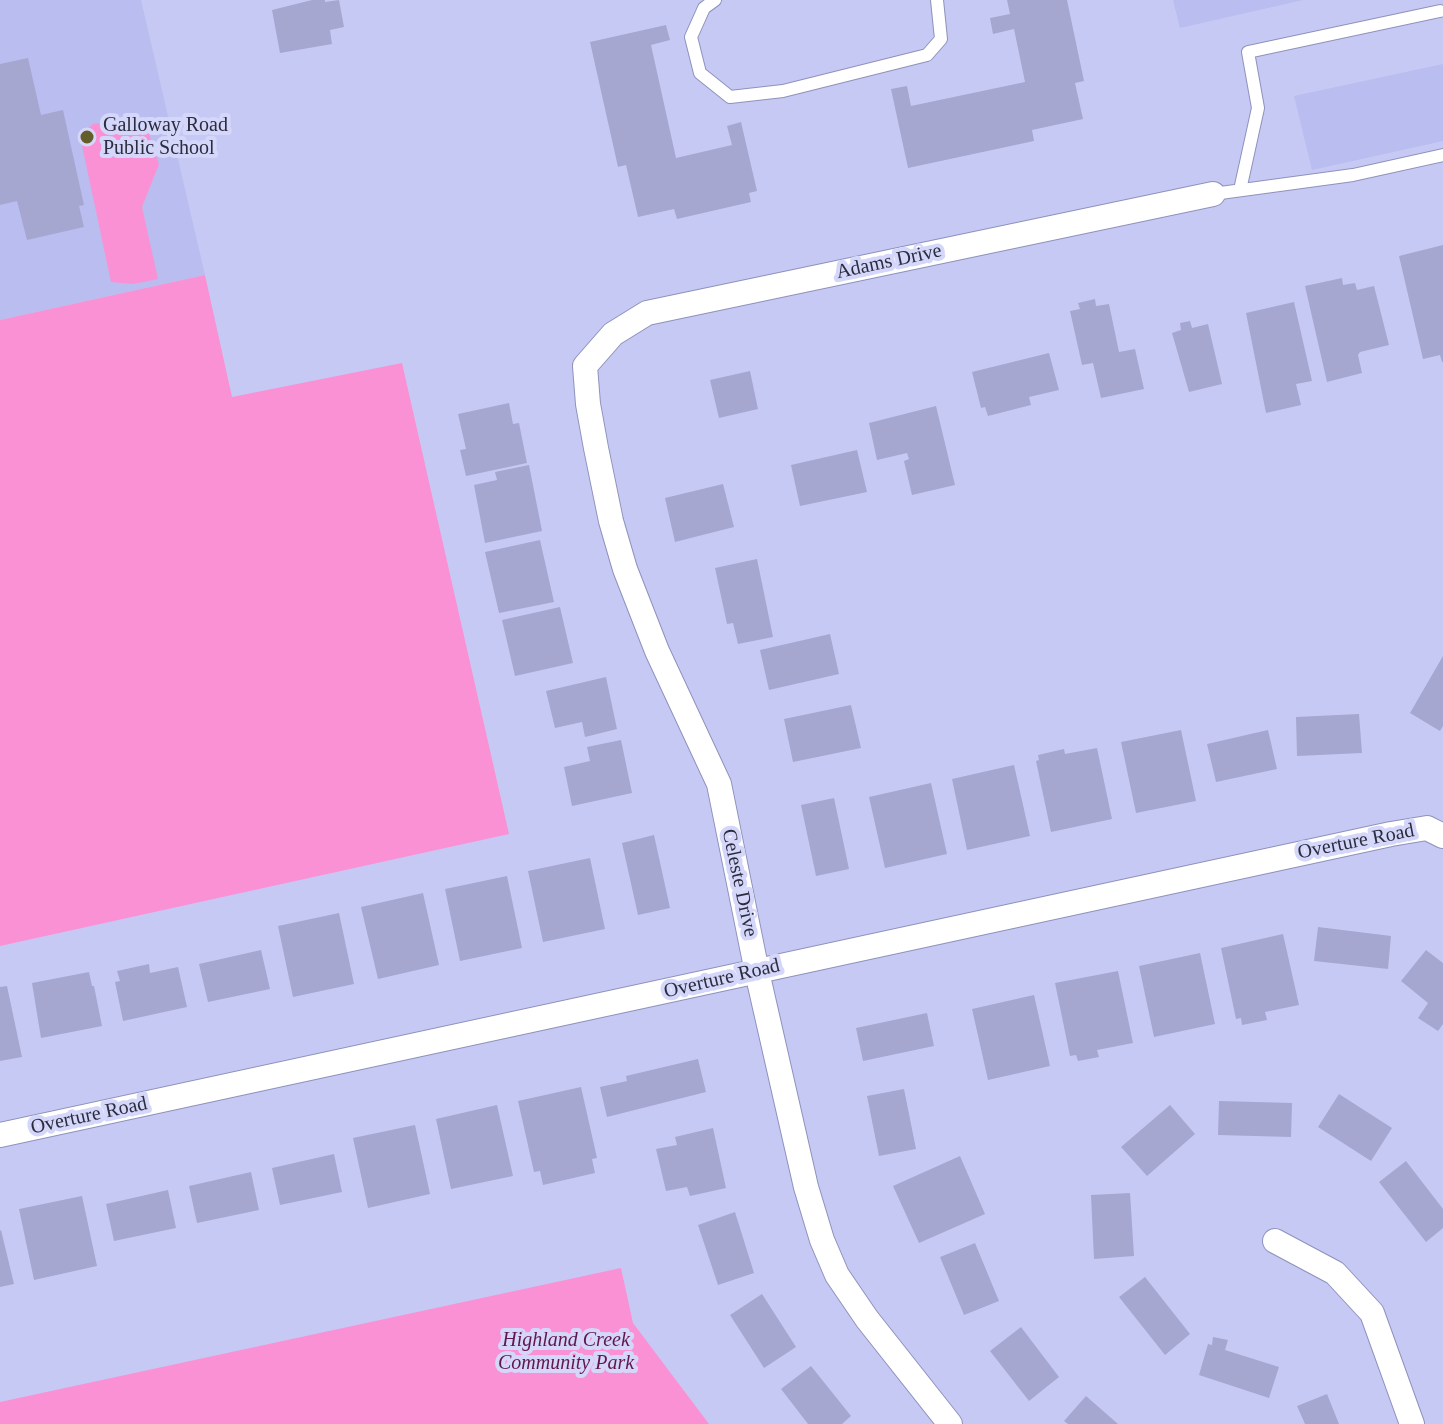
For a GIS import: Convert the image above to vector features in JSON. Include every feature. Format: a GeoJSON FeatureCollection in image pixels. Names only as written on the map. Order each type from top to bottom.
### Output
{"type":"FeatureCollection","features":[{"type":"Feature","properties":{"kind":"street","name":"Adams Drive"},"geometry":{"type":"LineString","coordinates":[[585,366],[613,334],[647,313],[1213,194]]}},
{"type":"Feature","properties":{"kind":"street","name":"Celeste Drive"},"geometry":{"type":"LineString","coordinates":[[585,366],[588,404],[611,521],[625,569],[657,651],[719,784],[757,972],[806,1187],[832,1263],[867,1319],[950,1424]]}},
{"type":"Feature","properties":{"kind":"street","name":"Overture Road"},"geometry":{"type":"LineString","coordinates":[[0,1135],[1391,834],[1427,828],[1443,836]]}},
{"type":"Feature","properties":{"kind":"street"},"geometry":{"type":"LineString","coordinates":[[1275,1241],[1335,1273],[1372,1313],[1412,1424]]}},
{"type":"Feature","properties":{"kind":"lane"},"geometry":{"type":"LineString","coordinates":[[715,0],[704,8],[691,37],[700,73],[730,97],[783,91],[927,55],[941,39],[937,0]]}},
{"type":"Feature","properties":{"kind":"lane"},"geometry":{"type":"LineString","coordinates":[[1240,190],[1258,108],[1248,52],[1440,11]]}},
{"type":"Feature","properties":{"kind":"lane"},"geometry":{"type":"LineString","coordinates":[[1213,194],[1353,175],[1443,155]]}},
{"type":"Feature","properties":{"kind":"shaded area","name":"Galloway Road Public School"},"geometry":{"type":"Polygon","coordinates":[[[0,0],[141,0],[205,275],[0,320],[0,0]]]}},
{"type":"Feature","properties":{"kind":"shaded area"},"geometry":{"type":"Polygon","coordinates":[[[1173,0],[1303,0],[1180,28],[1173,0]]]}},
{"type":"Feature","properties":{"kind":"shaded area"},"geometry":{"type":"Polygon","coordinates":[[[1443,64],[1443,141],[1312,170],[1294,96],[1443,64]]]}},
{"type":"Feature","properties":{"kind":"green space"},"geometry":{"type":"Polygon","coordinates":[[[125,119],[148,131],[159,164],[142,207],[158,279],[133,284],[111,282],[80,136],[93,124],[125,119]]]}},
{"type":"Feature","properties":{"kind":"green space"},"geometry":{"type":"Polygon","coordinates":[[[205,275],[232,397],[402,363],[509,834],[0,946],[0,320],[205,275]]]}},
{"type":"Feature","properties":{"kind":"green space","name":"Highland Creek Community Park"},"geometry":{"type":"Polygon","coordinates":[[[621,1268],[633,1323],[709,1424],[0,1424],[0,1402],[621,1268]]]}},
{"type":"Feature","properties":{"kind":"building"},"geometry":{"type":"Polygon","coordinates":[[[312,0],[339,0],[344,27],[330,30],[332,44],[280,53],[272,10],[312,0]]]}},
{"type":"Feature","properties":{"kind":"building"},"geometry":{"type":"Polygon","coordinates":[[[1007,0],[1067,0],[1084,81],[1075,83],[1083,119],[1032,130],[1034,141],[908,168],[891,89],[907,86],[911,106],[1025,82],[1014,29],[993,34],[990,18],[1010,14],[1007,0]]]}},
{"type":"Feature","properties":{"kind":"building"},"geometry":{"type":"Polygon","coordinates":[[[666,25],[670,40],[651,45],[676,158],[732,145],[727,126],[741,122],[757,191],[749,193],[751,202],[677,219],[674,209],[638,217],[626,165],[618,167],[590,42],[666,25]]]}},
{"type":"Feature","properties":{"kind":"building"},"geometry":{"type":"Polygon","coordinates":[[[28,58],[41,115],[63,110],[84,205],[79,206],[84,227],[27,240],[17,201],[0,205],[0,64],[28,58]]]}},
{"type":"Feature","properties":{"kind":"building"},"geometry":{"type":"Polygon","coordinates":[[[1443,245],[1442,362],[1440,355],[1423,359],[1399,256],[1443,245]]]}},
{"type":"Feature","properties":{"kind":"building"},"geometry":{"type":"Polygon","coordinates":[[[1342,278],[1343,285],[1355,283],[1357,290],[1374,286],[1389,345],[1360,352],[1362,373],[1327,382],[1305,286],[1342,278]]]}},
{"type":"Feature","properties":{"kind":"building"},"geometry":{"type":"Polygon","coordinates":[[[1095,299],[1096,306],[1109,304],[1119,352],[1135,349],[1144,389],[1101,398],[1093,363],[1082,365],[1070,311],[1080,309],[1078,303],[1095,299]]]}},
{"type":"Feature","properties":{"kind":"building"},"geometry":{"type":"Polygon","coordinates":[[[1294,302],[1312,381],[1296,384],[1301,405],[1266,413],[1246,313],[1294,302]]]}},
{"type":"Feature","properties":{"kind":"building"},"geometry":{"type":"Polygon","coordinates":[[[1190,321],[1192,328],[1208,324],[1222,384],[1189,392],[1172,333],[1181,330],[1180,323],[1190,321]]]}},
{"type":"Feature","properties":{"kind":"building"},"geometry":{"type":"Polygon","coordinates":[[[1049,353],[1059,390],[1029,397],[1031,405],[988,416],[985,407],[981,408],[972,372],[1049,353]]]}},
{"type":"Feature","properties":{"kind":"building"},"geometry":{"type":"Polygon","coordinates":[[[750,371],[758,409],[719,418],[710,380],[750,371]]]}},
{"type":"Feature","properties":{"kind":"building"},"geometry":{"type":"Polygon","coordinates":[[[509,403],[513,424],[519,423],[527,463],[466,476],[460,450],[466,449],[458,414],[509,403]]]}},
{"type":"Feature","properties":{"kind":"building"},"geometry":{"type":"Polygon","coordinates":[[[936,406],[955,485],[912,495],[904,461],[909,459],[907,453],[877,460],[869,423],[936,406]]]}},
{"type":"Feature","properties":{"kind":"building"},"geometry":{"type":"Polygon","coordinates":[[[857,450],[867,492],[800,506],[791,465],[857,450]]]}},
{"type":"Feature","properties":{"kind":"building"},"geometry":{"type":"Polygon","coordinates":[[[529,465],[542,531],[485,543],[474,485],[497,480],[495,472],[529,465]]]}},
{"type":"Feature","properties":{"kind":"building"},"geometry":{"type":"Polygon","coordinates":[[[723,484],[734,527],[675,542],[665,498],[723,484]]]}},
{"type":"Feature","properties":{"kind":"building"},"geometry":{"type":"Polygon","coordinates":[[[540,540],[554,602],[499,613],[485,552],[540,540]]]}},
{"type":"Feature","properties":{"kind":"building"},"geometry":{"type":"Polygon","coordinates":[[[757,559],[773,637],[738,644],[733,623],[727,624],[715,568],[757,559]]]}},
{"type":"Feature","properties":{"kind":"building"},"geometry":{"type":"Polygon","coordinates":[[[560,607],[573,663],[515,676],[502,620],[560,607]]]}},
{"type":"Feature","properties":{"kind":"building"},"geometry":{"type":"Polygon","coordinates":[[[830,634],[839,674],[769,690],[760,650],[830,634]]]}},
{"type":"Feature","properties":{"kind":"building"},"geometry":{"type":"Polygon","coordinates":[[[1443,656],[1443,726],[1440,731],[1410,713],[1443,656]]]}},
{"type":"Feature","properties":{"kind":"building"},"geometry":{"type":"Polygon","coordinates":[[[606,677],[617,729],[585,737],[582,722],[555,728],[546,691],[606,677]]]}},
{"type":"Feature","properties":{"kind":"building"},"geometry":{"type":"Polygon","coordinates":[[[851,705],[861,748],[793,762],[784,719],[851,705]]]}},
{"type":"Feature","properties":{"kind":"building"},"geometry":{"type":"Polygon","coordinates":[[[1359,714],[1362,753],[1297,756],[1296,717],[1359,714]]]}},
{"type":"Feature","properties":{"kind":"building"},"geometry":{"type":"Polygon","coordinates":[[[1181,730],[1196,801],[1136,813],[1121,742],[1181,730]]]}},
{"type":"Feature","properties":{"kind":"building"},"geometry":{"type":"Polygon","coordinates":[[[1268,730],[1277,769],[1216,782],[1207,744],[1268,730]]]}},
{"type":"Feature","properties":{"kind":"building"},"geometry":{"type":"Polygon","coordinates":[[[621,740],[632,793],[572,806],[564,767],[590,761],[587,747],[621,740]]]}},
{"type":"Feature","properties":{"kind":"building"},"geometry":{"type":"Polygon","coordinates":[[[1097,748],[1112,819],[1051,832],[1036,761],[1039,760],[1038,755],[1064,749],[1065,754],[1097,748]]]}},
{"type":"Feature","properties":{"kind":"building"},"geometry":{"type":"Polygon","coordinates":[[[1014,765],[1030,836],[967,850],[952,779],[1014,765]]]}},
{"type":"Feature","properties":{"kind":"building"},"geometry":{"type":"Polygon","coordinates":[[[931,783],[947,854],[885,868],[869,797],[931,783]]]}},
{"type":"Feature","properties":{"kind":"building"},"geometry":{"type":"Polygon","coordinates":[[[834,798],[849,869],[816,876],[801,805],[834,798]]]}},
{"type":"Feature","properties":{"kind":"building"},"geometry":{"type":"Polygon","coordinates":[[[654,835],[670,908],[638,915],[622,843],[654,835]]]}},
{"type":"Feature","properties":{"kind":"building"},"geometry":{"type":"Polygon","coordinates":[[[590,858],[605,929],[543,942],[528,871],[590,858]]]}},
{"type":"Feature","properties":{"kind":"building"},"geometry":{"type":"Polygon","coordinates":[[[507,876],[522,948],[460,961],[445,889],[507,876]]]}},
{"type":"Feature","properties":{"kind":"building"},"geometry":{"type":"Polygon","coordinates":[[[423,893],[439,965],[378,979],[361,907],[423,893]]]}},
{"type":"Feature","properties":{"kind":"building"},"geometry":{"type":"Polygon","coordinates":[[[339,913],[354,984],[293,997],[278,926],[339,913]]]}},
{"type":"Feature","properties":{"kind":"building"},"geometry":{"type":"Polygon","coordinates":[[[1318,927],[1391,936],[1388,969],[1314,961],[1318,927]]]}},
{"type":"Feature","properties":{"kind":"building"},"geometry":{"type":"Polygon","coordinates":[[[1283,934],[1299,1005],[1265,1012],[1267,1020],[1242,1025],[1241,1018],[1236,1019],[1221,948],[1283,934]]]}},
{"type":"Feature","properties":{"kind":"building"},"geometry":{"type":"Polygon","coordinates":[[[261,950],[270,989],[208,1002],[199,964],[261,950]]]}},
{"type":"Feature","properties":{"kind":"building"},"geometry":{"type":"Polygon","coordinates":[[[1426,950],[1443,963],[1443,1024],[1438,1031],[1418,1018],[1428,1003],[1401,981],[1426,950]]]}},
{"type":"Feature","properties":{"kind":"building"},"geometry":{"type":"Polygon","coordinates":[[[1200,953],[1215,1024],[1154,1037],[1139,966],[1200,953]]]}},
{"type":"Feature","properties":{"kind":"building"},"geometry":{"type":"Polygon","coordinates":[[[149,964],[150,973],[178,967],[187,1007],[123,1021],[115,982],[120,981],[117,971],[149,964]]]}},
{"type":"Feature","properties":{"kind":"building"},"geometry":{"type":"Polygon","coordinates":[[[1118,971],[1133,1043],[1097,1050],[1099,1057],[1078,1061],[1076,1055],[1070,1056],[1055,983],[1118,971]]]}},
{"type":"Feature","properties":{"kind":"building"},"geometry":{"type":"Polygon","coordinates":[[[89,972],[102,1026],[41,1038],[32,983],[89,972]]]}},
{"type":"Feature","properties":{"kind":"building"},"geometry":{"type":"Polygon","coordinates":[[[7,986],[22,1057],[0,1061],[0,987],[7,986]]]}},
{"type":"Feature","properties":{"kind":"building"},"geometry":{"type":"Polygon","coordinates":[[[1034,995],[1050,1066],[988,1080],[972,1009],[1034,995]]]}},
{"type":"Feature","properties":{"kind":"building"},"geometry":{"type":"Polygon","coordinates":[[[927,1013],[934,1046],[863,1061],[856,1028],[927,1013]]]}},
{"type":"Feature","properties":{"kind":"building"},"geometry":{"type":"Polygon","coordinates":[[[698,1059],[706,1092],[607,1117],[600,1087],[627,1081],[626,1076],[698,1059]]]}},
{"type":"Feature","properties":{"kind":"building"},"geometry":{"type":"Polygon","coordinates":[[[581,1087],[597,1158],[592,1159],[595,1173],[543,1185],[540,1171],[534,1172],[518,1101],[581,1087]]]}},
{"type":"Feature","properties":{"kind":"building"},"geometry":{"type":"Polygon","coordinates":[[[904,1089],[916,1149],[879,1156],[867,1096],[904,1089]]]}},
{"type":"Feature","properties":{"kind":"building"},"geometry":{"type":"Polygon","coordinates":[[[1339,1094],[1392,1128],[1371,1161],[1318,1127],[1339,1094]]]}},
{"type":"Feature","properties":{"kind":"building"},"geometry":{"type":"Polygon","coordinates":[[[1219,1101],[1292,1103],[1291,1137],[1218,1135],[1219,1101]]]}},
{"type":"Feature","properties":{"kind":"building"},"geometry":{"type":"Polygon","coordinates":[[[497,1105],[513,1176],[451,1189],[436,1119],[497,1105]]]}},
{"type":"Feature","properties":{"kind":"building"},"geometry":{"type":"Polygon","coordinates":[[[1170,1105],[1195,1134],[1147,1176],[1121,1147],[1170,1105]]]}},
{"type":"Feature","properties":{"kind":"building"},"geometry":{"type":"Polygon","coordinates":[[[415,1125],[430,1194],[368,1208],[353,1138],[415,1125]]]}},
{"type":"Feature","properties":{"kind":"building"},"geometry":{"type":"Polygon","coordinates":[[[713,1128],[726,1188],[690,1196],[687,1187],[666,1191],[656,1149],[677,1145],[675,1137],[713,1128]]]}},
{"type":"Feature","properties":{"kind":"building"},"geometry":{"type":"Polygon","coordinates":[[[334,1154],[342,1192],[280,1205],[272,1168],[334,1154]]]}},
{"type":"Feature","properties":{"kind":"building"},"geometry":{"type":"Polygon","coordinates":[[[960,1156],[985,1214],[919,1243],[893,1186],[960,1156]]]}},
{"type":"Feature","properties":{"kind":"building"},"geometry":{"type":"Polygon","coordinates":[[[1406,1161],[1443,1209],[1443,1228],[1426,1242],[1379,1182],[1406,1161]]]}},
{"type":"Feature","properties":{"kind":"building"},"geometry":{"type":"Polygon","coordinates":[[[251,1172],[259,1210],[197,1223],[189,1186],[251,1172]]]}},
{"type":"Feature","properties":{"kind":"building"},"geometry":{"type":"Polygon","coordinates":[[[168,1190],[176,1228],[114,1241],[106,1204],[168,1190]]]}},
{"type":"Feature","properties":{"kind":"building"},"geometry":{"type":"Polygon","coordinates":[[[1130,1193],[1134,1256],[1094,1259],[1091,1195],[1130,1193]]]}},
{"type":"Feature","properties":{"kind":"building"},"geometry":{"type":"Polygon","coordinates":[[[82,1196],[97,1266],[34,1280],[19,1209],[82,1196]]]}},
{"type":"Feature","properties":{"kind":"building"},"geometry":{"type":"Polygon","coordinates":[[[735,1212],[754,1273],[718,1285],[698,1225],[735,1212]]]}},
{"type":"Feature","properties":{"kind":"building"},"geometry":{"type":"Polygon","coordinates":[[[0,1231],[14,1284],[0,1287],[0,1231]]]}},
{"type":"Feature","properties":{"kind":"building"},"geometry":{"type":"Polygon","coordinates":[[[975,1243],[999,1301],[964,1315],[940,1257],[975,1243]]]}},
{"type":"Feature","properties":{"kind":"building"},"geometry":{"type":"Polygon","coordinates":[[[1145,1277],[1190,1334],[1165,1355],[1119,1297],[1145,1277]]]}},
{"type":"Feature","properties":{"kind":"building"},"geometry":{"type":"Polygon","coordinates":[[[762,1294],[796,1347],[764,1368],[730,1315],[762,1294]]]}},
{"type":"Feature","properties":{"kind":"building"},"geometry":{"type":"Polygon","coordinates":[[[1021,1327],[1059,1377],[1029,1401],[990,1351],[1021,1327]]]}},
{"type":"Feature","properties":{"kind":"building"},"geometry":{"type":"Polygon","coordinates":[[[1213,1337],[1228,1340],[1225,1350],[1279,1367],[1269,1398],[1199,1375],[1213,1337]]]}},
{"type":"Feature","properties":{"kind":"building"},"geometry":{"type":"Polygon","coordinates":[[[811,1366],[851,1416],[842,1424],[808,1424],[781,1389],[811,1366]]]}},
{"type":"Feature","properties":{"kind":"building"},"geometry":{"type":"Polygon","coordinates":[[[1327,1394],[1339,1424],[1305,1424],[1297,1406],[1327,1394]]]}},
{"type":"Feature","properties":{"kind":"building"},"geometry":{"type":"Polygon","coordinates":[[[1086,1396],[1118,1424],[1068,1424],[1064,1421],[1086,1396]]]}},
{"type":"Feature","properties":{"kind":"place","name":"Galloway Road Public School"},"geometry":{"type":"Point","coordinates":[87,137]}}]}
